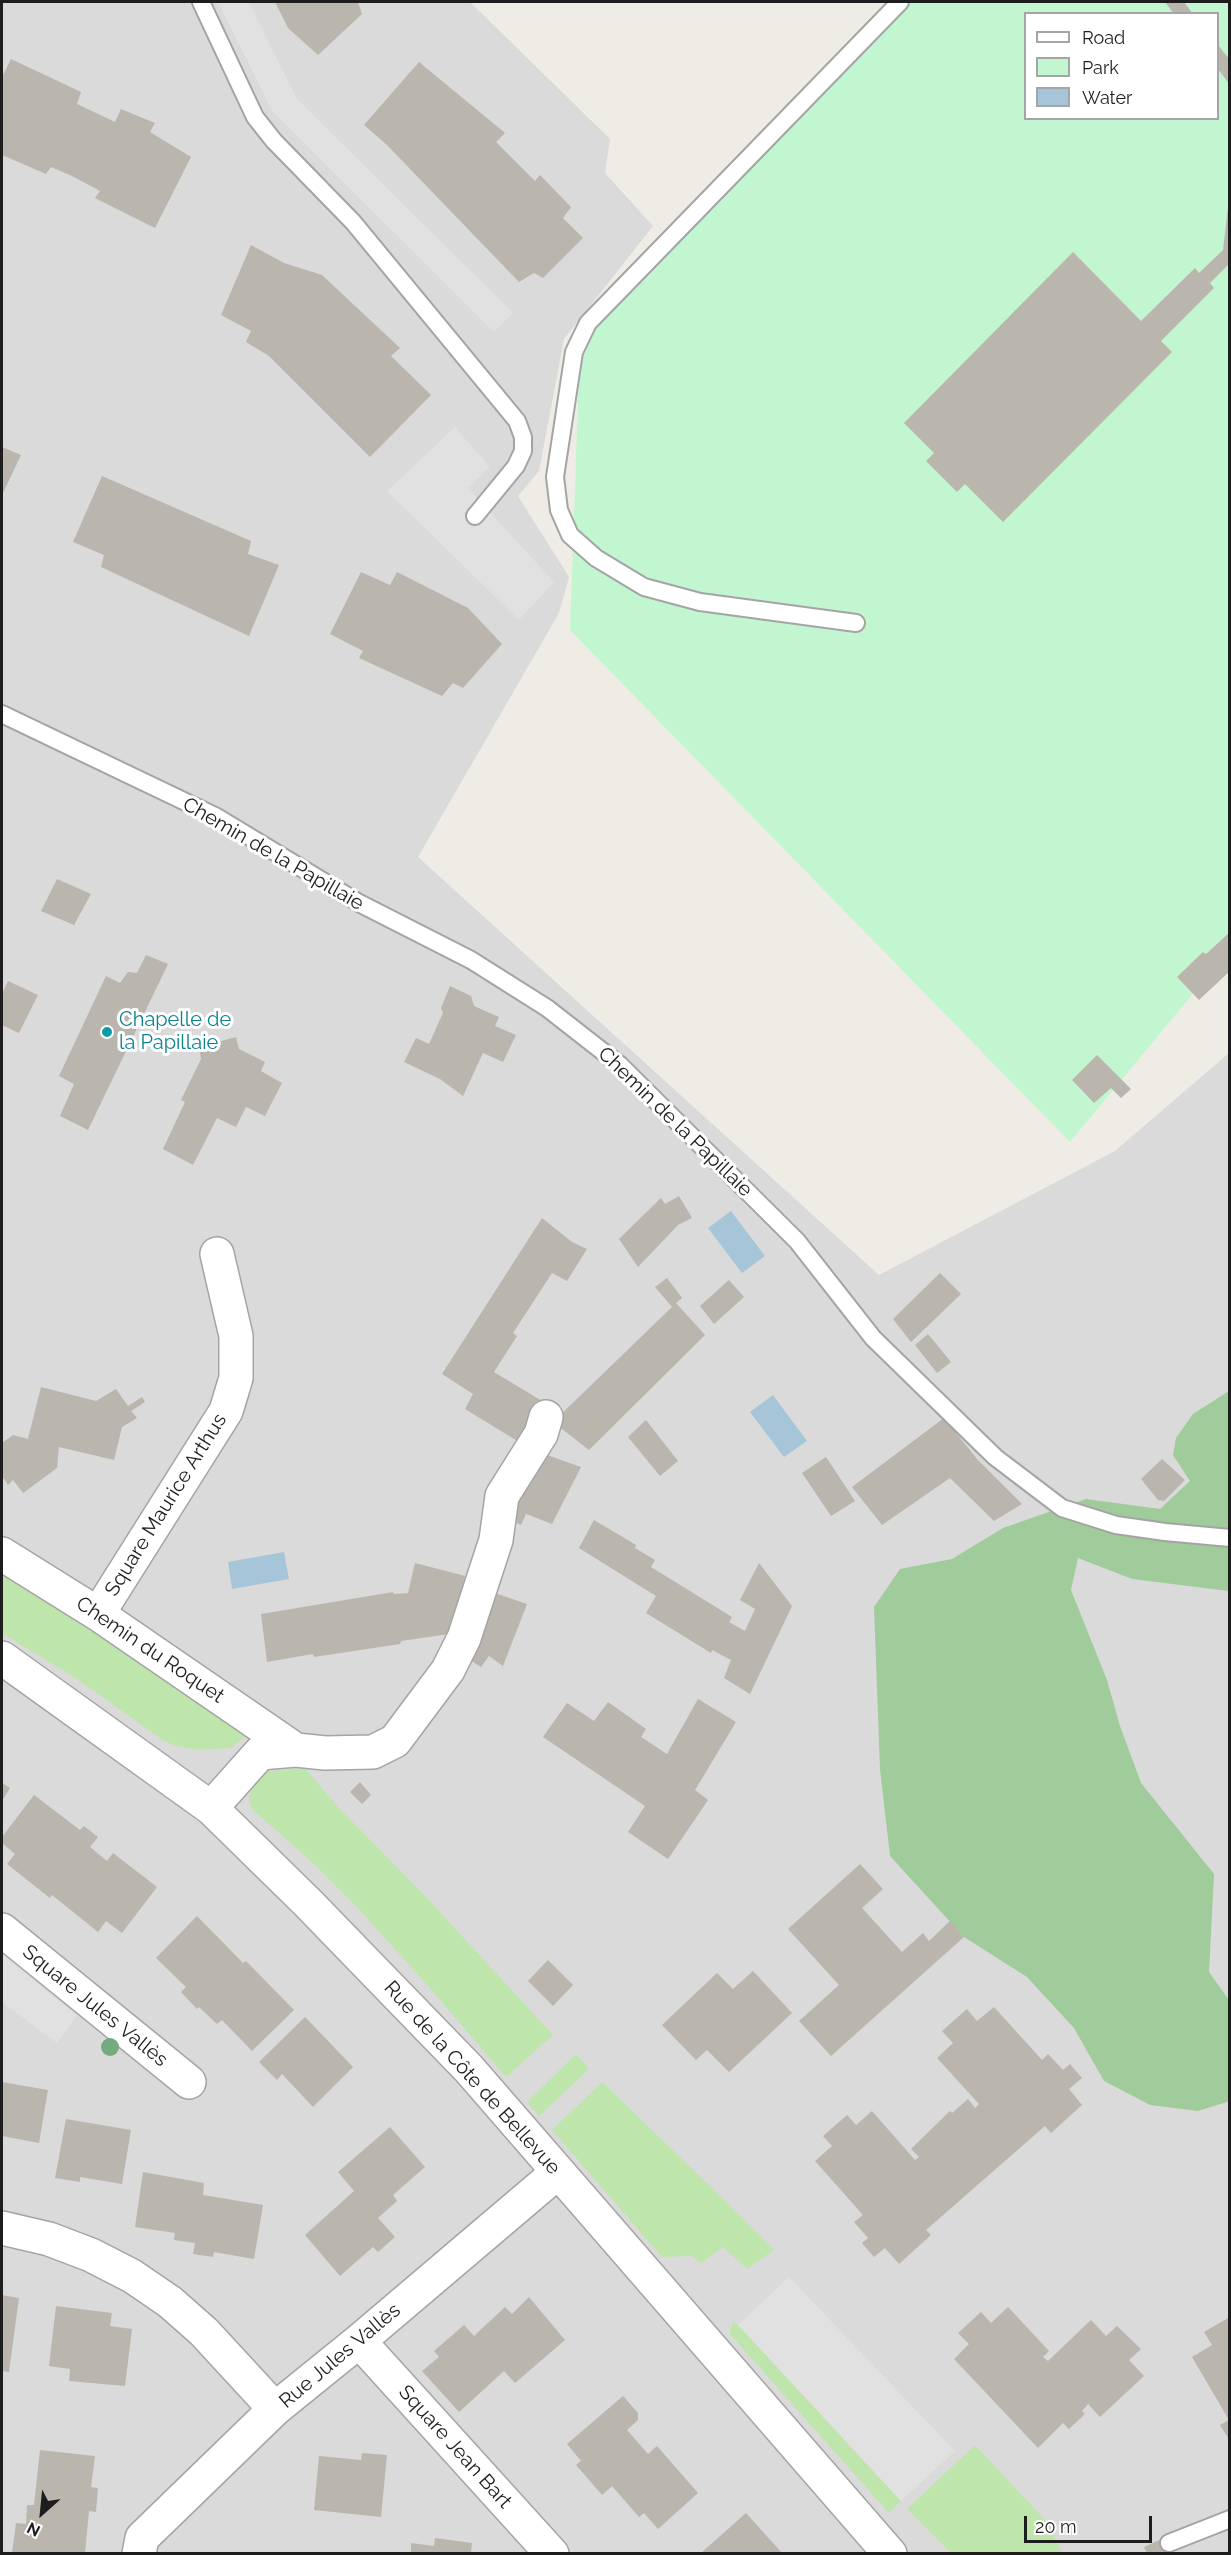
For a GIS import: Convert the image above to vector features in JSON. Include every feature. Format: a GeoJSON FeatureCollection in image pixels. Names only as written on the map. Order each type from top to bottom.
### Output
{"type":"FeatureCollection","features":[{"type":"Feature","properties":{"kind":"street","name":"Square Maurice Arthus"},"geometry":{"type":"LineString","coordinates":[[98,1614],[226,1411],[236,1378],[236,1336],[217,1254]]}},
{"type":"Feature","properties":{"kind":"street"},"geometry":{"type":"LineString","coordinates":[[211,1808],[260,1753],[296,1750],[325,1753],[373,1752],[395,1741],[448,1670],[464,1638],[496,1540],[502,1496],[541,1434],[546,1417]]}},
{"type":"Feature","properties":{"kind":"street","name":"Chemin du Roquet"},"geometry":{"type":"LineString","coordinates":[[2,1554],[98,1614],[296,1750]]}},
{"type":"Feature","properties":{"kind":"street","name":"Rue de la Côte de Bellevue"},"geometry":{"type":"LineString","coordinates":[[2,1658],[211,1808],[431,2028],[890,2553]]}},
{"type":"Feature","properties":{"kind":"street","name":"Square Jules Vallès"},"geometry":{"type":"LineString","coordinates":[[2,1930],[189,2082]]}},
{"type":"Feature","properties":{"kind":"street","name":"Rue Jules Vallès"},"geometry":{"type":"LineString","coordinates":[[139,2553],[142,2538],[275,2409],[558,2172]]}},
{"type":"Feature","properties":{"kind":"street"},"geometry":{"type":"LineString","coordinates":[[2,2228],[49,2239],[91,2255],[132,2276],[170,2302],[204,2332],[275,2409]]}},
{"type":"Feature","properties":{"kind":"street","name":"Square Jean Bart"},"geometry":{"type":"LineString","coordinates":[[359,2341],[552,2553]]}},
{"type":"Feature","properties":{"kind":"lane"},"geometry":{"type":"LineString","coordinates":[[201,2],[255,117],[274,141],[353,222],[517,421],[523,438],[523,451],[516,466],[475,516]]}},
{"type":"Feature","properties":{"kind":"lane"},"geometry":{"type":"LineString","coordinates":[[856,623],[700,602],[644,587],[596,558],[570,535],[559,510],[555,477],[574,352],[588,323],[900,2]]}},
{"type":"Feature","properties":{"kind":"lane","name":"Chemin de la Papillaie"},"geometry":{"type":"LineString","coordinates":[[2,714],[217,817],[359,903],[471,960],[547,1008],[620,1065],[797,1241],[873,1338],[995,1457],[1062,1508],[1116,1525],[1165,1533],[1230,1538]]}},
{"type":"Feature","properties":{"kind":"lane"},"geometry":{"type":"LineString","coordinates":[[1169,2543],[1230,2519]]}},
{"type":"Feature","properties":{"kind":"shaded area"},"geometry":{"type":"Polygon","coordinates":[[[2,2],[470,2],[610,139],[605,173],[653,226],[564,339],[539,471],[518,496],[569,577],[559,613],[418,857],[879,1275],[1115,1151],[1229,1053],[1229,2553],[2,2554],[2,2]]]}},
{"type":"Feature","properties":{"kind":"shaded area"},"geometry":{"type":"Polygon","coordinates":[[[218,2],[249,2],[297,99],[513,313],[494,332],[272,111],[218,2]]]}},
{"type":"Feature","properties":{"kind":"shaded area"},"geometry":{"type":"Polygon","coordinates":[[[455,427],[490,467],[468,488],[554,582],[519,620],[387,491],[455,427]]]}},
{"type":"Feature","properties":{"kind":"shaded area"},"geometry":{"type":"Polygon","coordinates":[[[2,1954],[77,2016],[57,2043],[2,2002],[2,1954]]]}},
{"type":"Feature","properties":{"kind":"shaded area"},"geometry":{"type":"Polygon","coordinates":[[[789,2277],[955,2451],[901,2501],[738,2325],[789,2277]]]}},
{"type":"Feature","properties":{"kind":"green space"},"geometry":{"type":"Polygon","coordinates":[[[885,2],[1229,2],[1229,950],[1070,1142],[570,630],[580,343],[885,2]]]}},
{"type":"Feature","properties":{"kind":"green space"},"geometry":{"type":"Polygon","coordinates":[[[1229,1391],[1229,1591],[1132,1579],[1078,1558],[1071,1590],[1107,1680],[1120,1726],[1141,1783],[1214,1874],[1209,1972],[1229,2000],[1230,2101],[1198,2111],[1150,2105],[1104,2081],[1074,2028],[1027,1977],[964,1937],[890,1856],[880,1769],[874,1607],[900,1569],[952,1559],[1003,1528],[1086,1499],[1160,1509],[1190,1481],[1173,1455],[1176,1438],[1193,1414],[1229,1391]]]}},
{"type":"Feature","properties":{"kind":"green space"},"geometry":{"type":"Polygon","coordinates":[[[2,1561],[240,1721],[245,1737],[231,1748],[199,1750],[176,1746],[164,1741],[80,1681],[2,1633],[2,1561]]]}},
{"type":"Feature","properties":{"kind":"green space"},"geometry":{"type":"Polygon","coordinates":[[[305,1768],[339,1808],[426,1897],[553,2035],[506,2077],[357,1907],[313,1863],[252,1809],[249,1800],[254,1778],[266,1772],[305,1768]]]}},
{"type":"Feature","properties":{"kind":"green space"},"geometry":{"type":"Polygon","coordinates":[[[576,2054],[589,2069],[539,2116],[527,2102],[576,2054]]]}},
{"type":"Feature","properties":{"kind":"green space"},"geometry":{"type":"Polygon","coordinates":[[[602,2082],[774,2250],[747,2269],[723,2247],[701,2263],[692,2256],[662,2257],[552,2130],[602,2082]]]}},
{"type":"Feature","properties":{"kind":"green space"},"geometry":{"type":"Polygon","coordinates":[[[733,2322],[901,2501],[889,2513],[729,2333],[733,2322]]]}},
{"type":"Feature","properties":{"kind":"green space"},"geometry":{"type":"Polygon","coordinates":[[[975,2445],[1048,2523],[1062,2553],[951,2553],[907,2509],[975,2445]]]}},
{"type":"Feature","properties":{"kind":"water"},"geometry":{"type":"Polygon","coordinates":[[[731,1211],[765,1256],[742,1273],[708,1228],[731,1211]]]}},
{"type":"Feature","properties":{"kind":"water"},"geometry":{"type":"Polygon","coordinates":[[[773,1395],[807,1441],[784,1457],[750,1412],[773,1395]]]}},
{"type":"Feature","properties":{"kind":"water"},"geometry":{"type":"Polygon","coordinates":[[[284,1552],[289,1579],[232,1589],[228,1562],[284,1552]]]}},
{"type":"Feature","properties":{"kind":"building"},"geometry":{"type":"Polygon","coordinates":[[[275,2],[358,2],[362,14],[318,55],[288,28],[275,2]]]}},
{"type":"Feature","properties":{"kind":"building"},"geometry":{"type":"Polygon","coordinates":[[[1165,2],[1184,2],[1192,12],[1172,12],[1165,2]]]}},
{"type":"Feature","properties":{"kind":"building"},"geometry":{"type":"Polygon","coordinates":[[[1219,46],[1230,60],[1230,85],[1219,70],[1219,46]]]}},
{"type":"Feature","properties":{"kind":"building"},"geometry":{"type":"Polygon","coordinates":[[[11,59],[81,92],[77,104],[115,122],[121,109],[155,123],[150,132],[191,157],[155,228],[95,198],[100,191],[72,176],[51,167],[46,174],[2,155],[2,77],[11,59]]]}},
{"type":"Feature","properties":{"kind":"building"},"geometry":{"type":"Polygon","coordinates":[[[419,62],[505,133],[496,142],[535,181],[540,175],[571,207],[563,218],[583,238],[543,278],[534,273],[519,282],[386,144],[364,125],[419,62]]]}},
{"type":"Feature","properties":{"kind":"building"},"geometry":{"type":"Polygon","coordinates":[[[1228,207],[1230,263],[1210,283],[1214,288],[1161,341],[1172,352],[1003,522],[965,484],[957,492],[926,461],[934,453],[904,423],[1073,252],[1141,321],[1195,268],[1199,273],[1223,250],[1228,207]]]}},
{"type":"Feature","properties":{"kind":"building"},"geometry":{"type":"Polygon","coordinates":[[[251,245],[284,263],[322,275],[400,348],[391,356],[431,395],[370,457],[269,356],[246,342],[251,331],[221,315],[251,245]]]}},
{"type":"Feature","properties":{"kind":"building"},"geometry":{"type":"Polygon","coordinates":[[[2,447],[21,455],[2,495],[2,447]]]}},
{"type":"Feature","properties":{"kind":"building"},"geometry":{"type":"Polygon","coordinates":[[[102,476],[251,541],[248,554],[279,565],[249,636],[101,567],[104,555],[73,542],[102,476]]]}},
{"type":"Feature","properties":{"kind":"building"},"geometry":{"type":"Polygon","coordinates":[[[361,572],[390,585],[397,572],[468,608],[502,644],[463,688],[453,683],[442,696],[359,658],[363,651],[330,634],[361,572]]]}},
{"type":"Feature","properties":{"kind":"building"},"geometry":{"type":"Polygon","coordinates":[[[57,879],[91,894],[74,925],[41,911],[57,879]]]}},
{"type":"Feature","properties":{"kind":"building"},"geometry":{"type":"Polygon","coordinates":[[[1230,932],[1230,971],[1199,1000],[1177,977],[1203,952],[1206,954],[1230,932]]]}},
{"type":"Feature","properties":{"kind":"building","name":"Chapelle de la Papillaie"},"geometry":{"type":"Polygon","coordinates":[[[146,955],[168,964],[88,1130],[60,1116],[74,1084],[59,1076],[106,976],[120,983],[128,972],[137,973],[146,955]]]}},
{"type":"Feature","properties":{"kind":"building"},"geometry":{"type":"Polygon","coordinates":[[[8,981],[38,995],[19,1033],[2,1025],[2,994],[8,981]]]}},
{"type":"Feature","properties":{"kind":"building"},"geometry":{"type":"Polygon","coordinates":[[[450,986],[471,996],[474,1006],[499,1017],[495,1026],[516,1035],[503,1062],[483,1053],[463,1096],[440,1079],[404,1062],[416,1038],[429,1044],[443,1013],[441,1008],[450,986]]]}},
{"type":"Feature","properties":{"kind":"building"},"geometry":{"type":"Polygon","coordinates":[[[236,1037],[239,1049],[265,1062],[261,1071],[282,1083],[265,1116],[246,1107],[236,1127],[217,1118],[193,1165],[163,1149],[185,1102],[181,1100],[201,1059],[199,1047],[236,1037]]]}},
{"type":"Feature","properties":{"kind":"building"},"geometry":{"type":"Polygon","coordinates":[[[1097,1055],[1131,1089],[1121,1098],[1111,1088],[1094,1103],[1072,1080],[1097,1055]]]}},
{"type":"Feature","properties":{"kind":"building"},"geometry":{"type":"Polygon","coordinates":[[[679,1196],[692,1218],[678,1225],[638,1267],[619,1239],[661,1198],[665,1204],[679,1196]]]}},
{"type":"Feature","properties":{"kind":"building"},"geometry":{"type":"Polygon","coordinates":[[[542,1218],[572,1242],[587,1249],[567,1281],[552,1273],[513,1333],[517,1336],[494,1372],[542,1401],[519,1442],[465,1409],[473,1394],[442,1374],[542,1218]]]}},
{"type":"Feature","properties":{"kind":"building"},"geometry":{"type":"Polygon","coordinates":[[[940,1273],[961,1294],[911,1342],[893,1319],[940,1273]]]}},
{"type":"Feature","properties":{"kind":"building"},"geometry":{"type":"Polygon","coordinates":[[[667,1278],[682,1298],[676,1303],[705,1335],[589,1450],[553,1422],[672,1307],[655,1287],[667,1278]]]}},
{"type":"Feature","properties":{"kind":"building"},"geometry":{"type":"Polygon","coordinates":[[[729,1280],[744,1297],[714,1324],[700,1306],[729,1280]]]}},
{"type":"Feature","properties":{"kind":"building"},"geometry":{"type":"Polygon","coordinates":[[[928,1334],[951,1362],[937,1373],[915,1345],[928,1334]]]}},
{"type":"Feature","properties":{"kind":"building"},"geometry":{"type":"Polygon","coordinates":[[[41,1387],[96,1401],[116,1389],[128,1406],[142,1397],[145,1402],[131,1411],[137,1418],[122,1427],[114,1460],[59,1447],[57,1468],[23,1493],[13,1480],[8,1485],[2,1476],[2,1443],[13,1435],[28,1439],[41,1387]]]}},
{"type":"Feature","properties":{"kind":"building"},"geometry":{"type":"Polygon","coordinates":[[[944,1418],[977,1459],[1022,1504],[994,1521],[950,1478],[882,1525],[852,1487],[944,1418]]]}},
{"type":"Feature","properties":{"kind":"building"},"geometry":{"type":"Polygon","coordinates":[[[646,1420],[678,1461],[660,1476],[628,1437],[646,1420]]]}},
{"type":"Feature","properties":{"kind":"building"},"geometry":{"type":"Polygon","coordinates":[[[547,1455],[581,1467],[552,1524],[526,1514],[521,1525],[509,1520],[518,1490],[547,1455]]]}},
{"type":"Feature","properties":{"kind":"building"},"geometry":{"type":"Polygon","coordinates":[[[826,1457],[855,1501],[831,1516],[802,1473],[826,1457]]]}},
{"type":"Feature","properties":{"kind":"building"},"geometry":{"type":"Polygon","coordinates":[[[1162,1459],[1185,1480],[1164,1501],[1158,1500],[1141,1479],[1162,1459]]]}},
{"type":"Feature","properties":{"kind":"building"},"geometry":{"type":"Polygon","coordinates":[[[594,1520],[636,1545],[635,1548],[655,1560],[651,1567],[732,1617],[729,1622],[745,1631],[755,1609],[740,1600],[759,1563],[792,1606],[750,1694],[724,1678],[731,1660],[712,1650],[711,1653],[646,1613],[656,1596],[579,1548],[594,1520]]]}},
{"type":"Feature","properties":{"kind":"building"},"geometry":{"type":"Polygon","coordinates":[[[415,1563],[465,1576],[449,1634],[401,1641],[400,1644],[267,1662],[261,1614],[393,1592],[394,1594],[408,1593],[415,1563]]]}},
{"type":"Feature","properties":{"kind":"building"},"geometry":{"type":"Polygon","coordinates":[[[492,1592],[527,1604],[503,1666],[489,1656],[481,1667],[465,1657],[492,1592]]]}},
{"type":"Feature","properties":{"kind":"building"},"geometry":{"type":"Polygon","coordinates":[[[698,1699],[736,1722],[695,1790],[708,1800],[668,1859],[628,1832],[645,1806],[543,1737],[567,1703],[594,1721],[608,1702],[646,1729],[641,1737],[667,1754],[698,1699]]]}},
{"type":"Feature","properties":{"kind":"building"},"geometry":{"type":"Polygon","coordinates":[[[360,1782],[371,1795],[362,1804],[350,1792],[360,1782]]]}},
{"type":"Feature","properties":{"kind":"building"},"geometry":{"type":"Polygon","coordinates":[[[2,1783],[10,1788],[2,1801],[2,1783]]]}},
{"type":"Feature","properties":{"kind":"building"},"geometry":{"type":"Polygon","coordinates":[[[34,1795],[80,1830],[84,1826],[98,1837],[90,1847],[107,1861],[113,1853],[157,1887],[122,1933],[106,1921],[98,1932],[52,1895],[50,1898],[7,1864],[15,1854],[2,1843],[2,1837],[34,1795]]]}},
{"type":"Feature","properties":{"kind":"building"},"geometry":{"type":"Polygon","coordinates":[[[860,1864],[883,1889],[862,1908],[902,1952],[923,1933],[929,1941],[950,1921],[964,1937],[831,2056],[799,2021],[839,1985],[788,1929],[860,1864]]]}},
{"type":"Feature","properties":{"kind":"building"},"geometry":{"type":"Polygon","coordinates":[[[197,1916],[294,2010],[252,2051],[222,2020],[217,2024],[199,2007],[197,2009],[181,1992],[186,1987],[156,1958],[197,1916]]]}},
{"type":"Feature","properties":{"kind":"building"},"geometry":{"type":"Polygon","coordinates":[[[548,1960],[573,1985],[553,2006],[528,1981],[548,1960]]]}},
{"type":"Feature","properties":{"kind":"building"},"geometry":{"type":"Polygon","coordinates":[[[753,1971],[792,2013],[729,2072],[707,2050],[696,2060],[662,2025],[717,1973],[733,1989],[753,1971]]]}},
{"type":"Feature","properties":{"kind":"building"},"geometry":{"type":"Polygon","coordinates":[[[994,2007],[1042,2060],[1048,2054],[1063,2070],[1070,2064],[1082,2078],[1069,2089],[1082,2105],[1051,2133],[1045,2126],[926,2230],[931,2235],[899,2264],[885,2248],[874,2257],[862,2243],[868,2238],[854,2222],[863,2215],[815,2161],[832,2146],[823,2136],[847,2115],[856,2125],[872,2111],[915,2160],[919,2157],[911,2149],[950,2111],[952,2113],[968,2099],[975,2108],[979,2104],[937,2058],[953,2043],[942,2031],[967,2009],[977,2021],[994,2007]]]}},
{"type":"Feature","properties":{"kind":"building"},"geometry":{"type":"Polygon","coordinates":[[[305,2017],[353,2067],[313,2107],[282,2074],[277,2080],[259,2062],[305,2017]]]}},
{"type":"Feature","properties":{"kind":"building"},"geometry":{"type":"Polygon","coordinates":[[[2,2082],[48,2090],[39,2143],[2,2136],[2,2082]]]}},
{"type":"Feature","properties":{"kind":"building"},"geometry":{"type":"Polygon","coordinates":[[[66,2119],[131,2130],[122,2184],[80,2177],[80,2182],[55,2178],[66,2119]]]}},
{"type":"Feature","properties":{"kind":"building"},"geometry":{"type":"Polygon","coordinates":[[[390,2127],[425,2167],[393,2195],[397,2201],[378,2218],[395,2237],[378,2252],[373,2247],[340,2276],[305,2235],[354,2191],[338,2172],[390,2127]]]}},
{"type":"Feature","properties":{"kind":"building"},"geometry":{"type":"Polygon","coordinates":[[[143,2172],[204,2183],[203,2195],[263,2205],[254,2259],[214,2252],[213,2257],[193,2254],[195,2243],[174,2240],[175,2233],[135,2227],[143,2172]]]}},
{"type":"Feature","properties":{"kind":"building"},"geometry":{"type":"Polygon","coordinates":[[[2,2295],[19,2298],[9,2372],[2,2371],[2,2295]]]}},
{"type":"Feature","properties":{"kind":"building"},"geometry":{"type":"Polygon","coordinates":[[[529,2297],[565,2340],[515,2383],[504,2371],[459,2412],[422,2371],[439,2357],[434,2351],[464,2325],[474,2336],[505,2307],[512,2314],[529,2297]]]}},
{"type":"Feature","properties":{"kind":"building"},"geometry":{"type":"Polygon","coordinates":[[[56,2306],[112,2313],[110,2326],[132,2329],[125,2386],[69,2381],[70,2369],[49,2366],[56,2306]]]}},
{"type":"Feature","properties":{"kind":"building"},"geometry":{"type":"Polygon","coordinates":[[[1008,2307],[1049,2351],[1043,2357],[1048,2361],[1091,2320],[1106,2336],[1117,2326],[1141,2349],[1129,2360],[1144,2376],[1100,2417],[1088,2404],[1082,2411],[1085,2414],[1069,2429],[1063,2423],[1038,2448],[954,2359],[969,2344],[958,2333],[981,2312],[991,2323],[1008,2307]]]}},
{"type":"Feature","properties":{"kind":"building"},"geometry":{"type":"Polygon","coordinates":[[[1230,2317],[1230,2441],[1220,2425],[1229,2420],[1192,2357],[1212,2345],[1204,2332],[1230,2317]]]}},
{"type":"Feature","properties":{"kind":"building"},"geometry":{"type":"Polygon","coordinates":[[[623,2396],[638,2413],[638,2420],[627,2430],[648,2454],[657,2446],[698,2493],[658,2529],[644,2513],[639,2517],[612,2486],[602,2495],[576,2465],[581,2461],[567,2444],[623,2396]]]}},
{"type":"Feature","properties":{"kind":"building"},"geometry":{"type":"Polygon","coordinates":[[[40,2450],[95,2456],[91,2487],[98,2488],[96,2512],[89,2511],[85,2553],[12,2553],[16,2523],[26,2524],[27,2505],[34,2505],[40,2450]]]}},
{"type":"Feature","properties":{"kind":"building"},"geometry":{"type":"Polygon","coordinates":[[[362,2453],[387,2455],[381,2517],[314,2510],[319,2456],[361,2460],[362,2453]]]}},
{"type":"Feature","properties":{"kind":"building"},"geometry":{"type":"Polygon","coordinates":[[[746,2513],[782,2553],[701,2553],[746,2513]]]}},
{"type":"Feature","properties":{"kind":"building"},"geometry":{"type":"Polygon","coordinates":[[[1166,2537],[1174,2553],[1147,2553],[1144,2547],[1166,2537]]]}},
{"type":"Feature","properties":{"kind":"building"},"geometry":{"type":"Polygon","coordinates":[[[435,2538],[472,2543],[471,2553],[411,2553],[411,2543],[434,2546],[435,2538]]]}},
{"type":"Feature","properties":{"kind":"place","name":"Chapelle de la Papillaie"},"geometry":{"type":"Point","coordinates":[107,1032]}}]}
